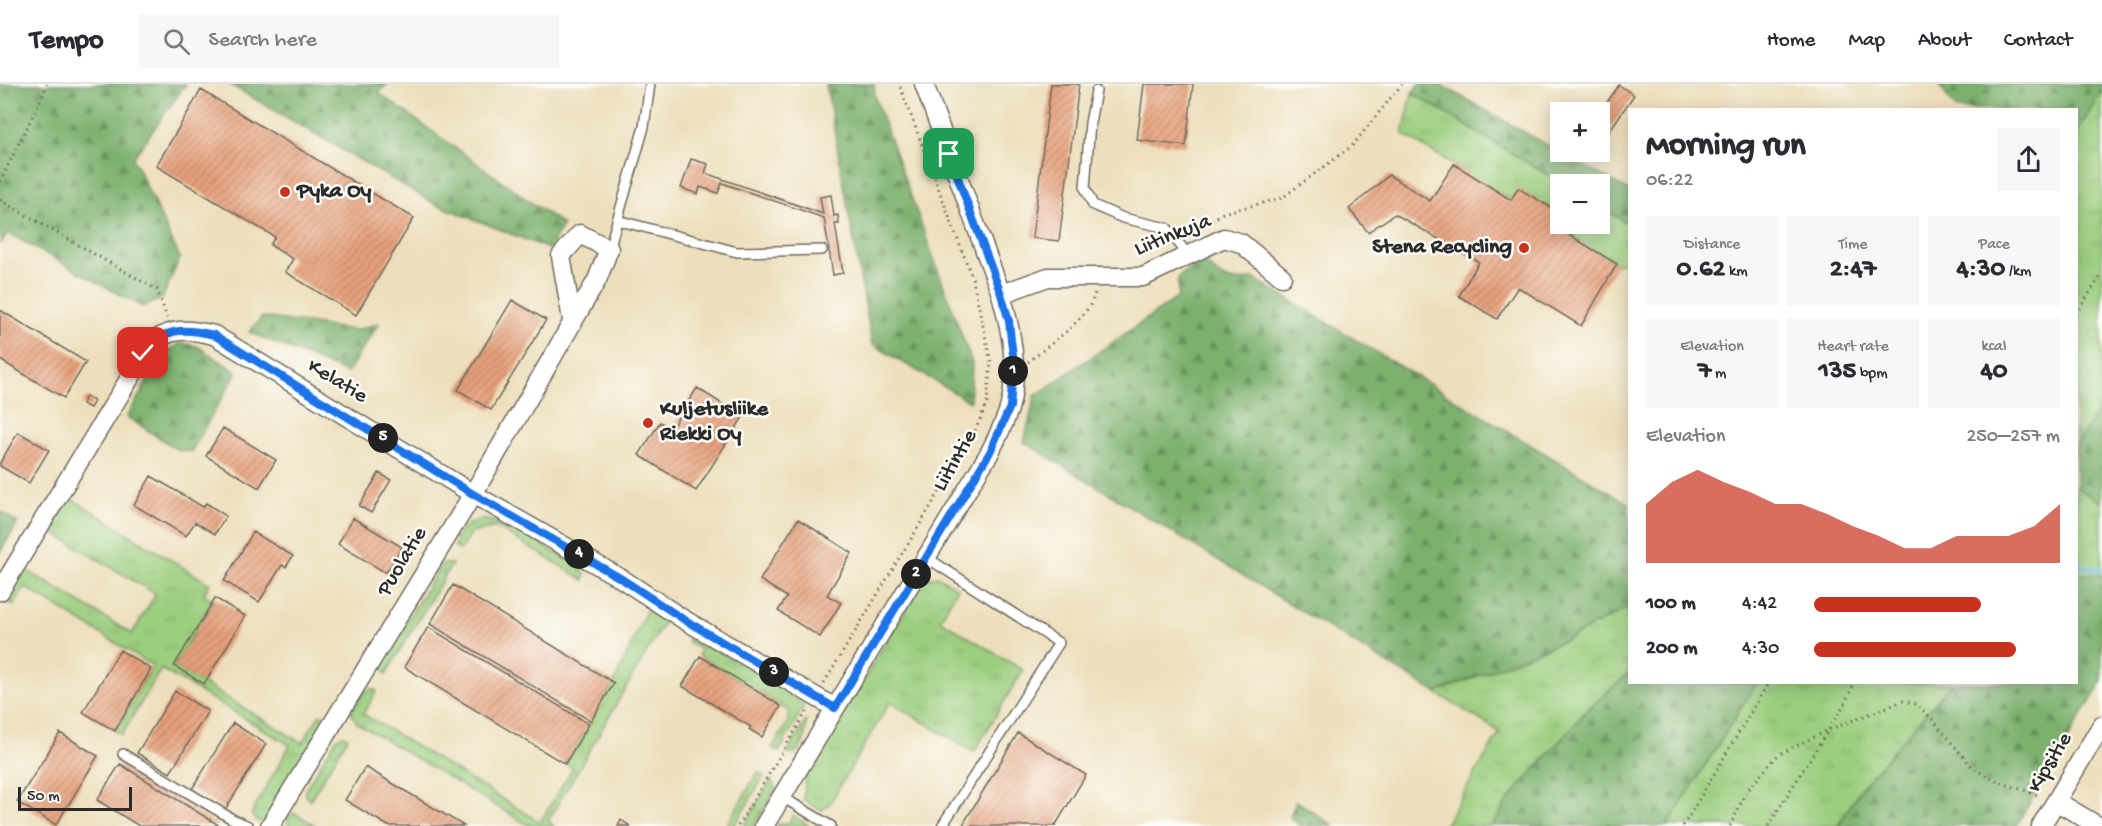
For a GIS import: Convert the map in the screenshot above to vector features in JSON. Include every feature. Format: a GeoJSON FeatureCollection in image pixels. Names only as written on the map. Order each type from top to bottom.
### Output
{"type":"FeatureCollection","features":[{"type":"Feature","properties":{"kind":"street","name":"Liitintie"},"geometry":{"type":"LineString","coordinates":[[764,826],[990,452],[1010,407],[1014,362],[1009,321],[924,84]]}},
{"type":"Feature","properties":{"kind":"street"},"geometry":{"type":"LineString","coordinates":[[572,320],[561,256],[580,234],[609,249]]}},
{"type":"Feature","properties":{"kind":"street","name":"Liitinkuja"},"geometry":{"type":"LineString","coordinates":[[1001,294],[1048,277],[1143,277],[1224,238],[1241,243],[1282,277]]}},
{"type":"Feature","properties":{"kind":"street","name":"Puolatie"},"geometry":{"type":"LineString","coordinates":[[270,826],[473,494],[597,280],[609,249]]}},
{"type":"Feature","properties":{"kind":"street","name":"Kelatie"},"geometry":{"type":"LineString","coordinates":[[172,332],[183,330],[214,335],[473,494],[622,579],[683,619],[835,708]]}},
{"type":"Feature","properties":{"kind":"street"},"geometry":{"type":"LineString","coordinates":[[0,591],[143,353],[157,337],[172,332]]}},
{"type":"Feature","properties":{"kind":"street","name":"Kipsitie"},"geometry":{"type":"LineString","coordinates":[[2041,826],[2102,725]]}},
{"type":"Feature","properties":{"kind":"street"},"geometry":{"type":"LineString","coordinates":[[2056,801],[2098,826]]}},
{"type":"Feature","properties":{"kind":"lane"},"geometry":{"type":"LineString","coordinates":[[609,249],[644,126],[650,84]]}},
{"type":"Feature","properties":{"kind":"lane"},"geometry":{"type":"LineString","coordinates":[[1096,91],[1089,123],[1085,188],[1093,205],[1123,218],[1167,228],[1188,255]]}},
{"type":"Feature","properties":{"kind":"lane"},"geometry":{"type":"LineString","coordinates":[[617,220],[736,252],[822,250]]}},
{"type":"Feature","properties":{"kind":"lane"},"geometry":{"type":"LineString","coordinates":[[926,557],[1059,643],[942,826]]}},
{"type":"Feature","properties":{"kind":"lane"},"geometry":{"type":"LineString","coordinates":[[123,754],[248,826]]}},
{"type":"Feature","properties":{"kind":"lane"},"geometry":{"type":"LineString","coordinates":[[782,797],[831,826]]}},
{"type":"Feature","properties":{"kind":"path"},"geometry":{"type":"LineString","coordinates":[[0,182],[47,84]]}},
{"type":"Feature","properties":{"kind":"path"},"geometry":{"type":"LineString","coordinates":[[738,826],[972,438],[981,419],[990,387],[991,362],[973,280],[899,84]]}},
{"type":"Feature","properties":{"kind":"path"},"geometry":{"type":"LineString","coordinates":[[0,200],[157,290],[172,332]]}},
{"type":"Feature","properties":{"kind":"path"},"geometry":{"type":"LineString","coordinates":[[2078,311],[2102,274]]}},
{"type":"Feature","properties":{"kind":"path"},"geometry":{"type":"LineString","coordinates":[[1683,826],[1768,684]]}},
{"type":"Feature","properties":{"kind":"path"},"geometry":{"type":"LineString","coordinates":[[1768,826],[1844,705],[1854,684]]}},
{"type":"Feature","properties":{"kind":"path"},"geometry":{"type":"LineString","coordinates":[[1730,826],[1746,792],[1778,755],[1828,730],[1903,702],[1916,704],[1932,719],[1973,768],[1994,780],[2056,801]]}},
{"type":"Feature","properties":{"kind":"green space"},"geometry":{"type":"Polygon","coordinates":[[[0,84],[186,84],[133,158],[180,258],[162,299],[142,307],[8,233],[0,244],[0,84]]]}},
{"type":"Feature","properties":{"kind":"green space"},"geometry":{"type":"Polygon","coordinates":[[[229,84],[387,84],[379,93],[563,225],[549,249],[435,204],[229,84]]]}},
{"type":"Feature","properties":{"kind":"green space"},"geometry":{"type":"Polygon","coordinates":[[[826,84],[874,84],[875,98],[972,363],[970,402],[872,344],[826,84]]]}},
{"type":"Feature","properties":{"kind":"green space"},"geometry":{"type":"Polygon","coordinates":[[[1439,84],[1550,147],[1550,162],[1578,162],[1599,174],[1550,174],[1550,176],[1412,93],[1419,85],[1439,84]]]}},
{"type":"Feature","properties":{"kind":"green space"},"geometry":{"type":"Polygon","coordinates":[[[1938,84],[2102,84],[2102,90],[2078,132],[2078,108],[1955,108],[1938,84]]]}},
{"type":"Feature","properties":{"kind":"green space"},"geometry":{"type":"Polygon","coordinates":[[[2102,90],[2102,404],[2078,444],[2078,132],[2102,90]]]}},
{"type":"Feature","properties":{"kind":"green space"},"geometry":{"type":"Polygon","coordinates":[[[1412,93],[1550,176],[1550,207],[1518,189],[1511,200],[1403,134],[1412,93]]]}},
{"type":"Feature","properties":{"kind":"green space"},"geometry":{"type":"Polygon","coordinates":[[[1610,180],[1628,190],[1628,223],[1610,213],[1610,180]]]}},
{"type":"Feature","properties":{"kind":"green space"},"geometry":{"type":"Polygon","coordinates":[[[1610,213],[1628,223],[1628,261],[1617,264],[1569,235],[1610,234],[1610,213]]]}},
{"type":"Feature","properties":{"kind":"green space"},"geometry":{"type":"Polygon","coordinates":[[[1200,258],[1218,274],[1229,280],[1253,278],[1628,503],[1628,608],[1570,638],[1436,693],[1024,442],[1035,396],[1178,297],[1178,278],[1200,258]]]}},
{"type":"Feature","properties":{"kind":"green space"},"geometry":{"type":"Polygon","coordinates":[[[262,317],[356,330],[379,323],[347,373],[249,332],[262,317]]]}},
{"type":"Feature","properties":{"kind":"green space"},"geometry":{"type":"Polygon","coordinates":[[[182,343],[197,346],[237,372],[191,452],[178,450],[127,417],[164,353],[182,343]]]}},
{"type":"Feature","properties":{"kind":"green space"},"geometry":{"type":"Polygon","coordinates":[[[2102,404],[2102,503],[2078,488],[2078,444],[2102,404]]]}},
{"type":"Feature","properties":{"kind":"green space"},"geometry":{"type":"Polygon","coordinates":[[[2078,488],[2102,503],[2102,576],[2078,573],[2078,488]]]}},
{"type":"Feature","properties":{"kind":"green space"},"geometry":{"type":"Polygon","coordinates":[[[67,496],[210,584],[204,594],[213,600],[174,666],[302,743],[320,714],[323,716],[325,724],[265,823],[256,820],[251,814],[290,745],[161,669],[122,735],[115,731],[153,666],[25,587],[13,606],[6,596],[23,568],[132,634],[156,594],[47,529],[67,496]]]}},
{"type":"Feature","properties":{"kind":"green space"},"geometry":{"type":"Polygon","coordinates":[[[0,511],[18,523],[0,552],[0,511]]]}},
{"type":"Feature","properties":{"kind":"green space"},"geometry":{"type":"Polygon","coordinates":[[[482,519],[516,529],[581,568],[585,575],[584,580],[496,527],[471,533],[460,550],[455,547],[457,537],[463,529],[482,519]]]}},
{"type":"Feature","properties":{"kind":"green space"},"geometry":{"type":"Polygon","coordinates":[[[441,564],[452,564],[386,674],[381,664],[441,564]]]}},
{"type":"Feature","properties":{"kind":"green space"},"geometry":{"type":"Polygon","coordinates":[[[2078,573],[2102,576],[2102,682],[2016,826],[1838,826],[1861,788],[1951,684],[2078,684],[2078,573]]]}},
{"type":"Feature","properties":{"kind":"green space"},"geometry":{"type":"Polygon","coordinates":[[[937,576],[958,588],[940,620],[1023,670],[974,752],[890,702],[830,803],[824,809],[819,810],[803,799],[806,775],[922,583],[937,576]]]}},
{"type":"Feature","properties":{"kind":"green space"},"geometry":{"type":"Polygon","coordinates":[[[648,607],[666,619],[548,821],[554,826],[530,826],[357,723],[351,712],[365,690],[377,691],[363,714],[540,822],[573,768],[565,764],[614,683],[648,607]]]}},
{"type":"Feature","properties":{"kind":"green space"},"geometry":{"type":"Polygon","coordinates":[[[1628,608],[1628,674],[1588,709],[1508,800],[1492,826],[1444,826],[1500,732],[1436,693],[1570,638],[1628,608]]]}},
{"type":"Feature","properties":{"kind":"green space"},"geometry":{"type":"Polygon","coordinates":[[[691,635],[789,692],[804,706],[779,752],[772,748],[787,724],[789,711],[698,655],[701,650],[687,641],[691,635]]]}},
{"type":"Feature","properties":{"kind":"green space"},"geometry":{"type":"Polygon","coordinates":[[[1628,674],[1628,684],[1756,684],[1667,826],[1492,826],[1508,800],[1588,709],[1628,674]]]}},
{"type":"Feature","properties":{"kind":"green space"},"geometry":{"type":"Polygon","coordinates":[[[1756,684],[1951,684],[1861,788],[1838,826],[1667,826],[1756,684]]]}},
{"type":"Feature","properties":{"kind":"green space"},"geometry":{"type":"Polygon","coordinates":[[[807,719],[804,741],[798,751],[793,754],[787,753],[807,719]]]}},
{"type":"Feature","properties":{"kind":"green space"},"geometry":{"type":"Polygon","coordinates":[[[343,735],[348,737],[310,800],[305,795],[305,790],[336,739],[343,735]]]}},
{"type":"Feature","properties":{"kind":"green space"},"geometry":{"type":"Polygon","coordinates":[[[758,772],[764,776],[734,826],[726,826],[758,772]]]}},
{"type":"Feature","properties":{"kind":"green space"},"geometry":{"type":"Polygon","coordinates":[[[771,780],[776,788],[754,826],[744,826],[771,780]]]}},
{"type":"Feature","properties":{"kind":"green space"},"geometry":{"type":"Polygon","coordinates":[[[1296,801],[1334,826],[1300,826],[1290,817],[1296,801]]]}},
{"type":"Feature","properties":{"kind":"green space"},"geometry":{"type":"Polygon","coordinates":[[[294,813],[317,826],[289,826],[287,819],[294,813]]]}},
{"type":"Feature","properties":{"kind":"green space"},"geometry":{"type":"Polygon","coordinates":[[[793,815],[809,826],[777,826],[789,823],[793,815]]]}},
{"type":"Feature","properties":{"kind":"building"},"geometry":{"type":"Polygon","coordinates":[[[1051,84],[1079,84],[1059,241],[1032,238],[1051,84]]]}},
{"type":"Feature","properties":{"kind":"building"},"geometry":{"type":"Polygon","coordinates":[[[1144,84],[1193,84],[1186,146],[1137,140],[1144,84]]]}},
{"type":"Feature","properties":{"kind":"building"},"geometry":{"type":"Polygon","coordinates":[[[1619,85],[1634,95],[1610,130],[1610,102],[1607,102],[1619,85]]]}},
{"type":"Feature","properties":{"kind":"building","name":"Pyka Oy"},"geometry":{"type":"Polygon","coordinates":[[[201,90],[414,218],[356,315],[285,272],[293,259],[270,245],[275,237],[156,166],[201,90]]]}},
{"type":"Feature","properties":{"kind":"building"},"geometry":{"type":"Polygon","coordinates":[[[691,159],[708,164],[705,173],[823,214],[820,197],[831,195],[834,216],[838,215],[839,224],[835,224],[843,273],[833,275],[824,218],[722,183],[718,193],[700,187],[698,194],[681,188],[691,159]]]}},
{"type":"Feature","properties":{"kind":"building","name":"Stena Recycling"},"geometry":{"type":"Polygon","coordinates":[[[1454,164],[1511,200],[1518,188],[1550,207],[1550,234],[1570,234],[1617,264],[1581,326],[1518,287],[1497,319],[1459,296],[1479,262],[1395,214],[1368,232],[1349,209],[1389,175],[1430,201],[1454,164]]]}},
{"type":"Feature","properties":{"kind":"building"},"geometry":{"type":"Polygon","coordinates":[[[512,300],[546,320],[491,410],[458,390],[512,300]]]}},
{"type":"Feature","properties":{"kind":"building"},"geometry":{"type":"Polygon","coordinates":[[[0,310],[86,362],[64,398],[0,360],[0,310]]]}},
{"type":"Feature","properties":{"kind":"building"},"geometry":{"type":"Polygon","coordinates":[[[697,388],[743,417],[696,491],[639,455],[660,422],[671,429],[697,388]]]}},
{"type":"Feature","properties":{"kind":"building"},"geometry":{"type":"Polygon","coordinates":[[[86,396],[94,401],[90,408],[82,404],[86,396]]]}},
{"type":"Feature","properties":{"kind":"building"},"geometry":{"type":"Polygon","coordinates":[[[223,428],[276,460],[259,488],[206,456],[223,428]]]}},
{"type":"Feature","properties":{"kind":"building"},"geometry":{"type":"Polygon","coordinates":[[[18,432],[49,450],[29,483],[0,466],[18,432]]]}},
{"type":"Feature","properties":{"kind":"building"},"geometry":{"type":"Polygon","coordinates":[[[379,473],[391,480],[371,513],[359,506],[379,473]]]}},
{"type":"Feature","properties":{"kind":"building"},"geometry":{"type":"Polygon","coordinates":[[[151,476],[203,507],[206,503],[226,516],[215,534],[195,522],[186,536],[134,505],[151,476]]]}},
{"type":"Feature","properties":{"kind":"building"},"geometry":{"type":"Polygon","coordinates":[[[353,518],[402,547],[386,573],[338,544],[353,518]]]}},
{"type":"Feature","properties":{"kind":"building"},"geometry":{"type":"Polygon","coordinates":[[[798,519],[852,553],[827,595],[841,603],[820,637],[778,611],[787,597],[760,580],[798,519]]]}},
{"type":"Feature","properties":{"kind":"building"},"geometry":{"type":"Polygon","coordinates":[[[253,532],[293,556],[286,567],[282,565],[259,602],[224,581],[253,532]]]}},
{"type":"Feature","properties":{"kind":"building"},"geometry":{"type":"Polygon","coordinates":[[[453,585],[614,683],[591,721],[430,624],[453,585]]]}},
{"type":"Feature","properties":{"kind":"building"},"geometry":{"type":"Polygon","coordinates":[[[215,598],[245,616],[204,684],[174,666],[215,598]]]}},
{"type":"Feature","properties":{"kind":"building"},"geometry":{"type":"Polygon","coordinates":[[[428,627],[589,724],[565,764],[404,667],[428,627]]]}},
{"type":"Feature","properties":{"kind":"building"},"geometry":{"type":"Polygon","coordinates":[[[120,650],[151,669],[115,731],[83,712],[120,650]]]}},
{"type":"Feature","properties":{"kind":"building"},"geometry":{"type":"Polygon","coordinates":[[[700,656],[781,706],[762,737],[749,729],[751,727],[682,686],[700,656]]]}},
{"type":"Feature","properties":{"kind":"building"},"geometry":{"type":"Polygon","coordinates":[[[175,691],[208,711],[170,773],[137,753],[175,691]]]}},
{"type":"Feature","properties":{"kind":"building"},"geometry":{"type":"Polygon","coordinates":[[[233,723],[266,744],[225,810],[192,789],[233,723]]]}},
{"type":"Feature","properties":{"kind":"building"},"geometry":{"type":"Polygon","coordinates":[[[60,733],[98,756],[56,825],[17,802],[60,733]]]}},
{"type":"Feature","properties":{"kind":"building"},"geometry":{"type":"Polygon","coordinates":[[[1018,733],[1086,775],[1055,826],[962,826],[1018,733]]]}},
{"type":"Feature","properties":{"kind":"building"},"geometry":{"type":"Polygon","coordinates":[[[120,764],[220,826],[139,826],[97,800],[120,764]]]}},
{"type":"Feature","properties":{"kind":"building"},"geometry":{"type":"Polygon","coordinates":[[[365,767],[464,826],[388,826],[345,800],[365,767]]]}},
{"type":"Feature","properties":{"kind":"building"},"geometry":{"type":"Polygon","coordinates":[[[621,820],[630,826],[618,826],[621,820]]]}},
{"type":"Feature","properties":{"kind":"waterway"},"geometry":{"type":"LineString","coordinates":[[2078,565],[2102,570]]}},
{"type":"Feature","properties":{"kind":"place","name":"Pyka Oy"},"geometry":{"type":"Point","coordinates":[285,192]}},
{"type":"Feature","properties":{"kind":"place","name":"Stena Recycling"},"geometry":{"type":"Point","coordinates":[1524,248]}},
{"type":"Feature","properties":{"kind":"place","name":"Kuljetusliike Riekki Oy"},"geometry":{"type":"Point","coordinates":[648,423]}},
{"type":"Feature","properties":{"kind":"route"},"geometry":{"type":"LineString","coordinates":[[143,353],[157,337],[172,332],[183,330],[214,335],[473,494],[622,579],[683,619],[835,708],[990,452],[1010,407],[1014,362],[1009,321],[949,154]]}}]}
